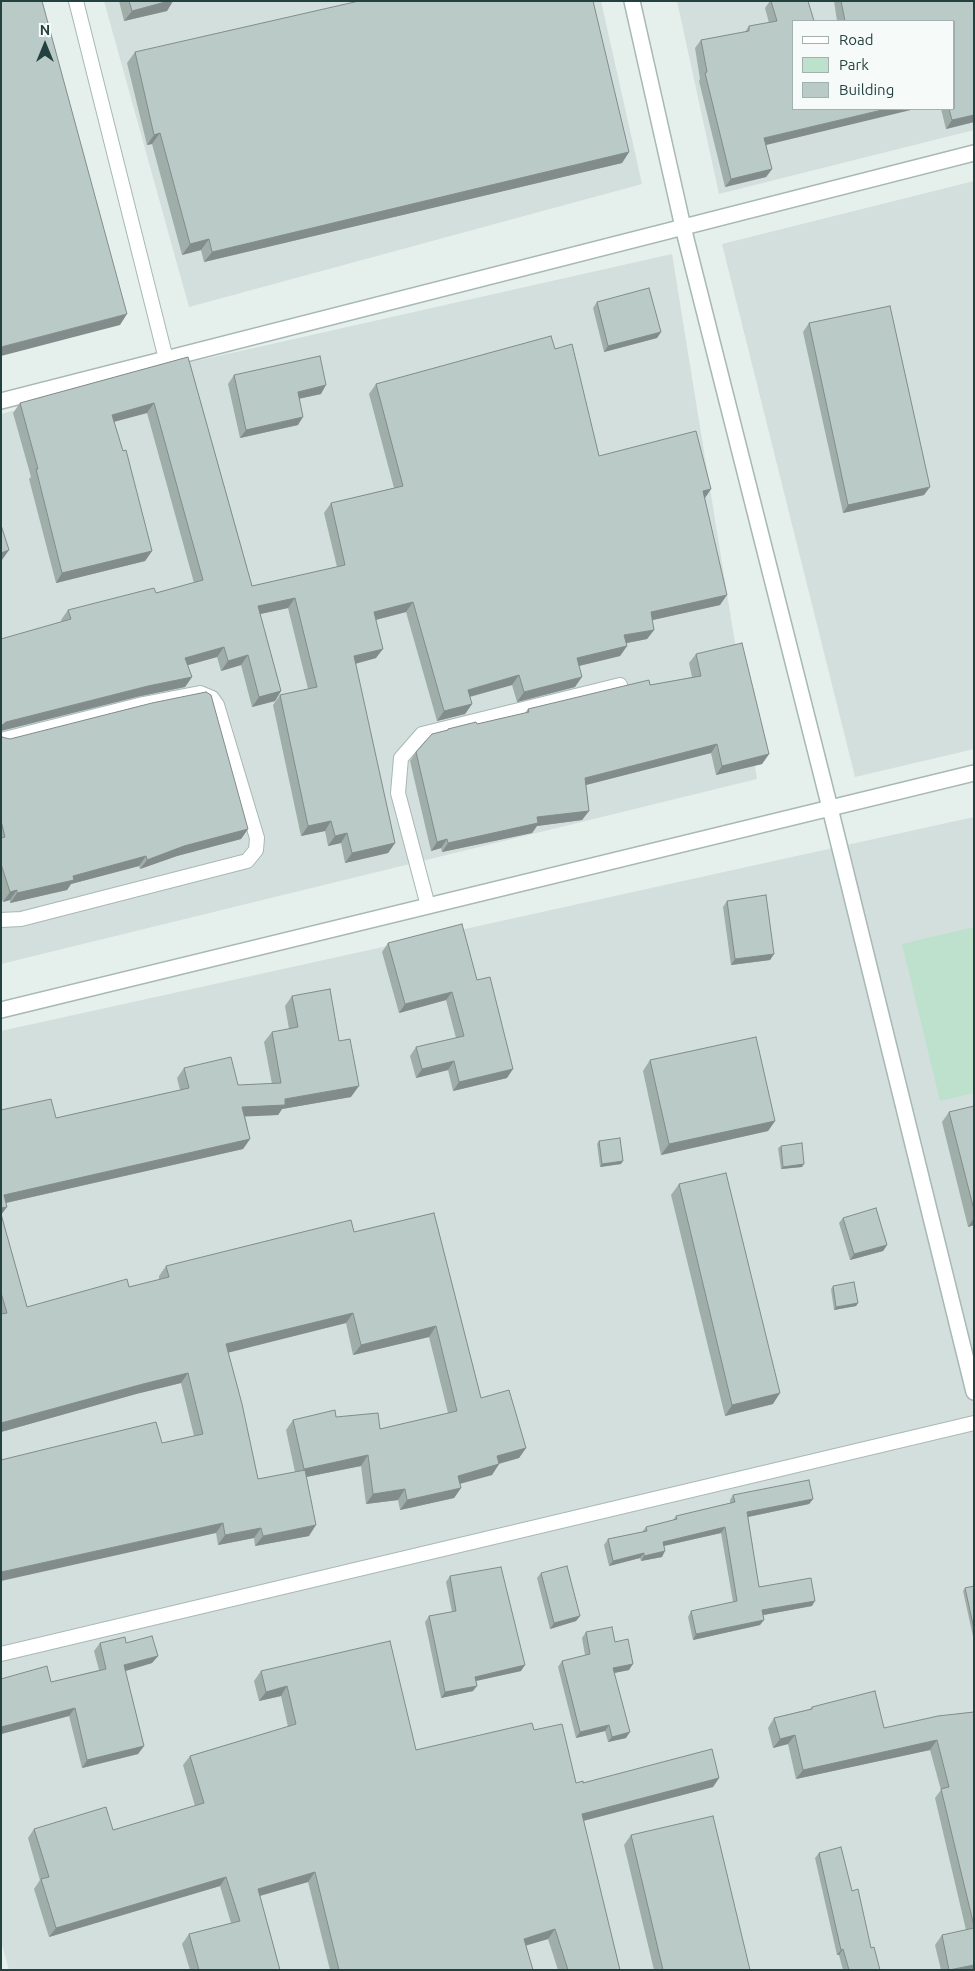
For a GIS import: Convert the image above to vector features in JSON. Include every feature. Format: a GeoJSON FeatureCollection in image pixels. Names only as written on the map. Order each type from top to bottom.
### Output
{"type":"FeatureCollection","features":[{"type":"Feature","properties":{"kind":"street"},"geometry":{"type":"LineString","coordinates":[[632,1],[683,227],[830,808],[974,1392]]}},
{"type":"Feature","properties":{"kind":"street"},"geometry":{"type":"LineString","coordinates":[[1,401],[974,153]]}},
{"type":"Feature","properties":{"kind":"street"},"geometry":{"type":"LineString","coordinates":[[1,1010],[974,774]]}},
{"type":"Feature","properties":{"kind":"lane"},"geometry":{"type":"LineString","coordinates":[[76,1],[166,359]]}},
{"type":"Feature","properties":{"kind":"lane"},"geometry":{"type":"LineString","coordinates":[[428,906],[398,792],[401,758],[422,734],[620,685]]}},
{"type":"Feature","properties":{"kind":"lane"},"geometry":{"type":"LineString","coordinates":[[1,740],[143,704],[200,693],[212,698],[217,705],[257,838],[256,850],[247,861],[21,919],[1,920]]}},
{"type":"Feature","properties":{"kind":"lane"},"geometry":{"type":"LineString","coordinates":[[1,1654],[974,1423]]}},
{"type":"Feature","properties":{"kind":"shaded area"},"geometry":{"type":"Polygon","coordinates":[[[104,1],[601,1],[642,184],[189,307],[104,1]]]}},
{"type":"Feature","properties":{"kind":"shaded area"},"geometry":{"type":"Polygon","coordinates":[[[677,1],[974,1],[974,130],[719,194],[677,1]]]}},
{"type":"Feature","properties":{"kind":"shaded area"},"geometry":{"type":"Polygon","coordinates":[[[974,181],[974,749],[855,777],[722,244],[974,181]]]}},
{"type":"Feature","properties":{"kind":"shaded area"},"geometry":{"type":"Polygon","coordinates":[[[672,254],[757,779],[1,964],[1,414],[187,363],[672,254]]]}},
{"type":"Feature","properties":{"kind":"shaded area"},"geometry":{"type":"Polygon","coordinates":[[[974,817],[974,1970],[9,1970],[1,1941],[1,1031],[974,817]]]}},
{"type":"Feature","properties":{"kind":"green space"},"geometry":{"type":"Polygon","coordinates":[[[974,927],[974,1093],[940,1101],[902,944],[974,927]]]}},
{"type":"Feature","properties":{"kind":"building"},"geometry":{"type":"Polygon","coordinates":[[[1,1],[42,1],[127,314],[1,347],[1,1]]]}},
{"type":"Feature","properties":{"kind":"building"},"geometry":{"type":"Polygon","coordinates":[[[129,1],[169,1],[132,11],[129,1]]]}},
{"type":"Feature","properties":{"kind":"building"},"geometry":{"type":"Polygon","coordinates":[[[359,1],[593,1],[629,152],[212,252],[209,239],[190,244],[160,133],[154,135],[135,52],[359,1]]]}},
{"type":"Feature","properties":{"kind":"building"},"geometry":{"type":"Polygon","coordinates":[[[771,1],[808,1],[814,20],[792,20],[792,110],[882,110],[764,138],[772,169],[731,179],[705,73],[707,72],[701,40],[749,31],[749,26],[777,21],[771,1]]]}},
{"type":"Feature","properties":{"kind":"building"},"geometry":{"type":"Polygon","coordinates":[[[841,1],[974,1],[974,115],[952,120],[949,110],[955,110],[955,20],[845,20],[841,1]]]}},
{"type":"Feature","properties":{"kind":"building"},"geometry":{"type":"Polygon","coordinates":[[[649,288],[661,332],[608,346],[597,302],[649,288]]]}},
{"type":"Feature","properties":{"kind":"building"},"geometry":{"type":"Polygon","coordinates":[[[890,306],[930,487],[848,505],[809,323],[890,306]]]}},
{"type":"Feature","properties":{"kind":"building"},"geometry":{"type":"Polygon","coordinates":[[[551,336],[555,349],[572,344],[599,456],[696,431],[711,489],[703,491],[727,595],[651,612],[654,630],[624,635],[627,646],[577,658],[582,677],[524,692],[519,675],[468,690],[472,704],[444,711],[413,602],[374,612],[383,649],[354,656],[395,843],[352,853],[347,833],[335,836],[331,821],[308,826],[280,695],[317,687],[295,598],[258,606],[281,691],[259,697],[248,655],[228,661],[224,647],[185,658],[192,677],[148,686],[6,722],[1,726],[1,639],[71,619],[68,610],[154,588],[156,593],[203,580],[154,403],[112,415],[123,451],[126,450],[152,551],[62,573],[36,469],[38,469],[20,403],[188,357],[252,586],[345,565],[331,503],[403,486],[376,384],[551,336]]]}},
{"type":"Feature","properties":{"kind":"building"},"geometry":{"type":"Polygon","coordinates":[[[320,356],[326,385],[298,392],[303,417],[246,430],[234,375],[320,356]]]}},
{"type":"Feature","properties":{"kind":"building"},"geometry":{"type":"Polygon","coordinates":[[[1,525],[9,550],[1,553],[1,525]]]}},
{"type":"Feature","properties":{"kind":"building"},"geometry":{"type":"Polygon","coordinates":[[[742,643],[769,754],[722,766],[717,744],[585,778],[589,811],[537,817],[538,823],[448,843],[447,839],[437,842],[416,752],[432,734],[476,722],[477,724],[529,712],[528,709],[649,680],[650,685],[701,676],[696,654],[742,643]]]}},
{"type":"Feature","properties":{"kind":"building"},"geometry":{"type":"Polygon","coordinates":[[[206,692],[211,695],[248,829],[184,846],[147,860],[146,856],[73,876],[74,880],[17,893],[17,890],[10,892],[1,864],[1,838],[5,837],[1,821],[1,734],[2,737],[10,739],[152,703],[206,692]]]}},
{"type":"Feature","properties":{"kind":"building"},"geometry":{"type":"Polygon","coordinates":[[[766,895],[774,954],[735,959],[727,901],[766,895]]]}},
{"type":"Feature","properties":{"kind":"building"},"geometry":{"type":"Polygon","coordinates":[[[462,924],[477,980],[490,977],[513,1069],[459,1082],[454,1061],[422,1069],[416,1047],[464,1036],[452,992],[405,1004],[388,943],[462,924]]]}},
{"type":"Feature","properties":{"kind":"building"},"geometry":{"type":"Polygon","coordinates":[[[330,989],[339,1041],[350,1039],[359,1086],[285,1099],[285,1105],[242,1107],[250,1139],[4,1195],[7,1207],[1,1208],[1,1110],[51,1099],[56,1118],[189,1088],[184,1068],[231,1057],[238,1085],[281,1083],[272,1032],[298,1027],[292,996],[330,989]]]}},
{"type":"Feature","properties":{"kind":"building"},"geometry":{"type":"Polygon","coordinates":[[[756,1037],[775,1121],[669,1144],[650,1060],[756,1037]]]}},
{"type":"Feature","properties":{"kind":"building"},"geometry":{"type":"Polygon","coordinates":[[[974,1106],[974,1210],[949,1112],[974,1106]]]}},
{"type":"Feature","properties":{"kind":"building"},"geometry":{"type":"Polygon","coordinates":[[[620,1138],[623,1161],[602,1164],[599,1141],[620,1138]]]}},
{"type":"Feature","properties":{"kind":"building"},"geometry":{"type":"Polygon","coordinates":[[[802,1143],[804,1164],[783,1167],[781,1146],[802,1143]]]}},
{"type":"Feature","properties":{"kind":"building"},"geometry":{"type":"Polygon","coordinates":[[[726,1173],[780,1393],[732,1405],[679,1184],[726,1173]]]}},
{"type":"Feature","properties":{"kind":"building"},"geometry":{"type":"Polygon","coordinates":[[[876,1208],[887,1245],[854,1254],[843,1218],[876,1208]]]}},
{"type":"Feature","properties":{"kind":"building"},"geometry":{"type":"Polygon","coordinates":[[[434,1213],[481,1398],[509,1390],[526,1448],[497,1456],[499,1464],[458,1476],[461,1488],[407,1500],[405,1489],[373,1494],[368,1455],[304,1469],[293,1420],[335,1410],[336,1417],[378,1413],[380,1429],[457,1411],[436,1326],[361,1345],[353,1313],[226,1344],[242,1404],[258,1479],[305,1470],[316,1525],[263,1536],[261,1528],[225,1535],[223,1523],[1,1572],[1,1460],[156,1422],[162,1443],[203,1434],[188,1373],[1,1423],[1,1314],[7,1313],[1,1293],[1,1214],[27,1307],[127,1279],[129,1287],[169,1277],[166,1266],[351,1220],[354,1232],[434,1213]]]}},
{"type":"Feature","properties":{"kind":"building"},"geometry":{"type":"Polygon","coordinates":[[[854,1282],[858,1303],[836,1307],[833,1286],[854,1282]]]}},
{"type":"Feature","properties":{"kind":"building"},"geometry":{"type":"Polygon","coordinates":[[[809,1480],[813,1499],[747,1512],[759,1587],[811,1578],[815,1601],[762,1610],[764,1620],[696,1634],[691,1611],[737,1601],[725,1527],[663,1542],[665,1551],[644,1556],[644,1553],[613,1561],[608,1539],[647,1531],[646,1527],[677,1519],[676,1516],[735,1502],[733,1495],[809,1480]]]}},
{"type":"Feature","properties":{"kind":"building"},"geometry":{"type":"Polygon","coordinates":[[[567,1566],[580,1616],[554,1623],[541,1573],[567,1566]]]}},
{"type":"Feature","properties":{"kind":"building"},"geometry":{"type":"Polygon","coordinates":[[[501,1567],[525,1665],[475,1677],[477,1686],[445,1692],[429,1616],[456,1611],[450,1576],[501,1567]]]}},
{"type":"Feature","properties":{"kind":"building"},"geometry":{"type":"Polygon","coordinates":[[[974,1586],[974,1629],[965,1588],[974,1586]]]}},
{"type":"Feature","properties":{"kind":"building"},"geometry":{"type":"Polygon","coordinates":[[[612,1627],[615,1642],[628,1639],[633,1664],[613,1668],[630,1732],[612,1737],[609,1725],[580,1732],[562,1661],[590,1654],[586,1632],[612,1627]]]}},
{"type":"Feature","properties":{"kind":"building"},"geometry":{"type":"Polygon","coordinates":[[[152,1636],[158,1656],[124,1665],[144,1746],[87,1760],[75,1708],[1,1727],[1,1679],[47,1666],[51,1682],[106,1669],[100,1643],[125,1637],[126,1643],[152,1636]]]}},
{"type":"Feature","properties":{"kind":"building"},"geometry":{"type":"Polygon","coordinates":[[[390,1641],[416,1750],[532,1723],[534,1730],[562,1724],[576,1783],[583,1781],[583,1783],[712,1749],[719,1778],[582,1814],[620,1970],[568,1970],[555,1929],[524,1939],[533,1970],[339,1970],[315,1872],[258,1889],[280,1970],[199,1970],[189,1934],[240,1921],[226,1877],[56,1928],[41,1879],[49,1877],[34,1829],[106,1807],[113,1830],[204,1803],[190,1756],[296,1724],[287,1686],[266,1692],[261,1671],[390,1641]]]}},
{"type":"Feature","properties":{"kind":"building"},"geometry":{"type":"Polygon","coordinates":[[[875,1691],[884,1728],[938,1716],[974,1712],[974,1926],[941,1789],[949,1787],[937,1740],[803,1770],[795,1735],[780,1739],[774,1718],[875,1691]]]}},
{"type":"Feature","properties":{"kind":"building"},"geometry":{"type":"Polygon","coordinates":[[[713,1816],[750,1970],[663,1970],[631,1835],[713,1816]]]}},
{"type":"Feature","properties":{"kind":"building"},"geometry":{"type":"Polygon","coordinates":[[[841,1847],[852,1891],[858,1889],[871,1948],[874,1947],[880,1970],[849,1970],[843,1949],[841,1950],[819,1853],[841,1847]]]}},
{"type":"Feature","properties":{"kind":"building"},"geometry":{"type":"Polygon","coordinates":[[[974,1928],[974,1965],[949,1970],[942,1935],[974,1928]]]}}]}
